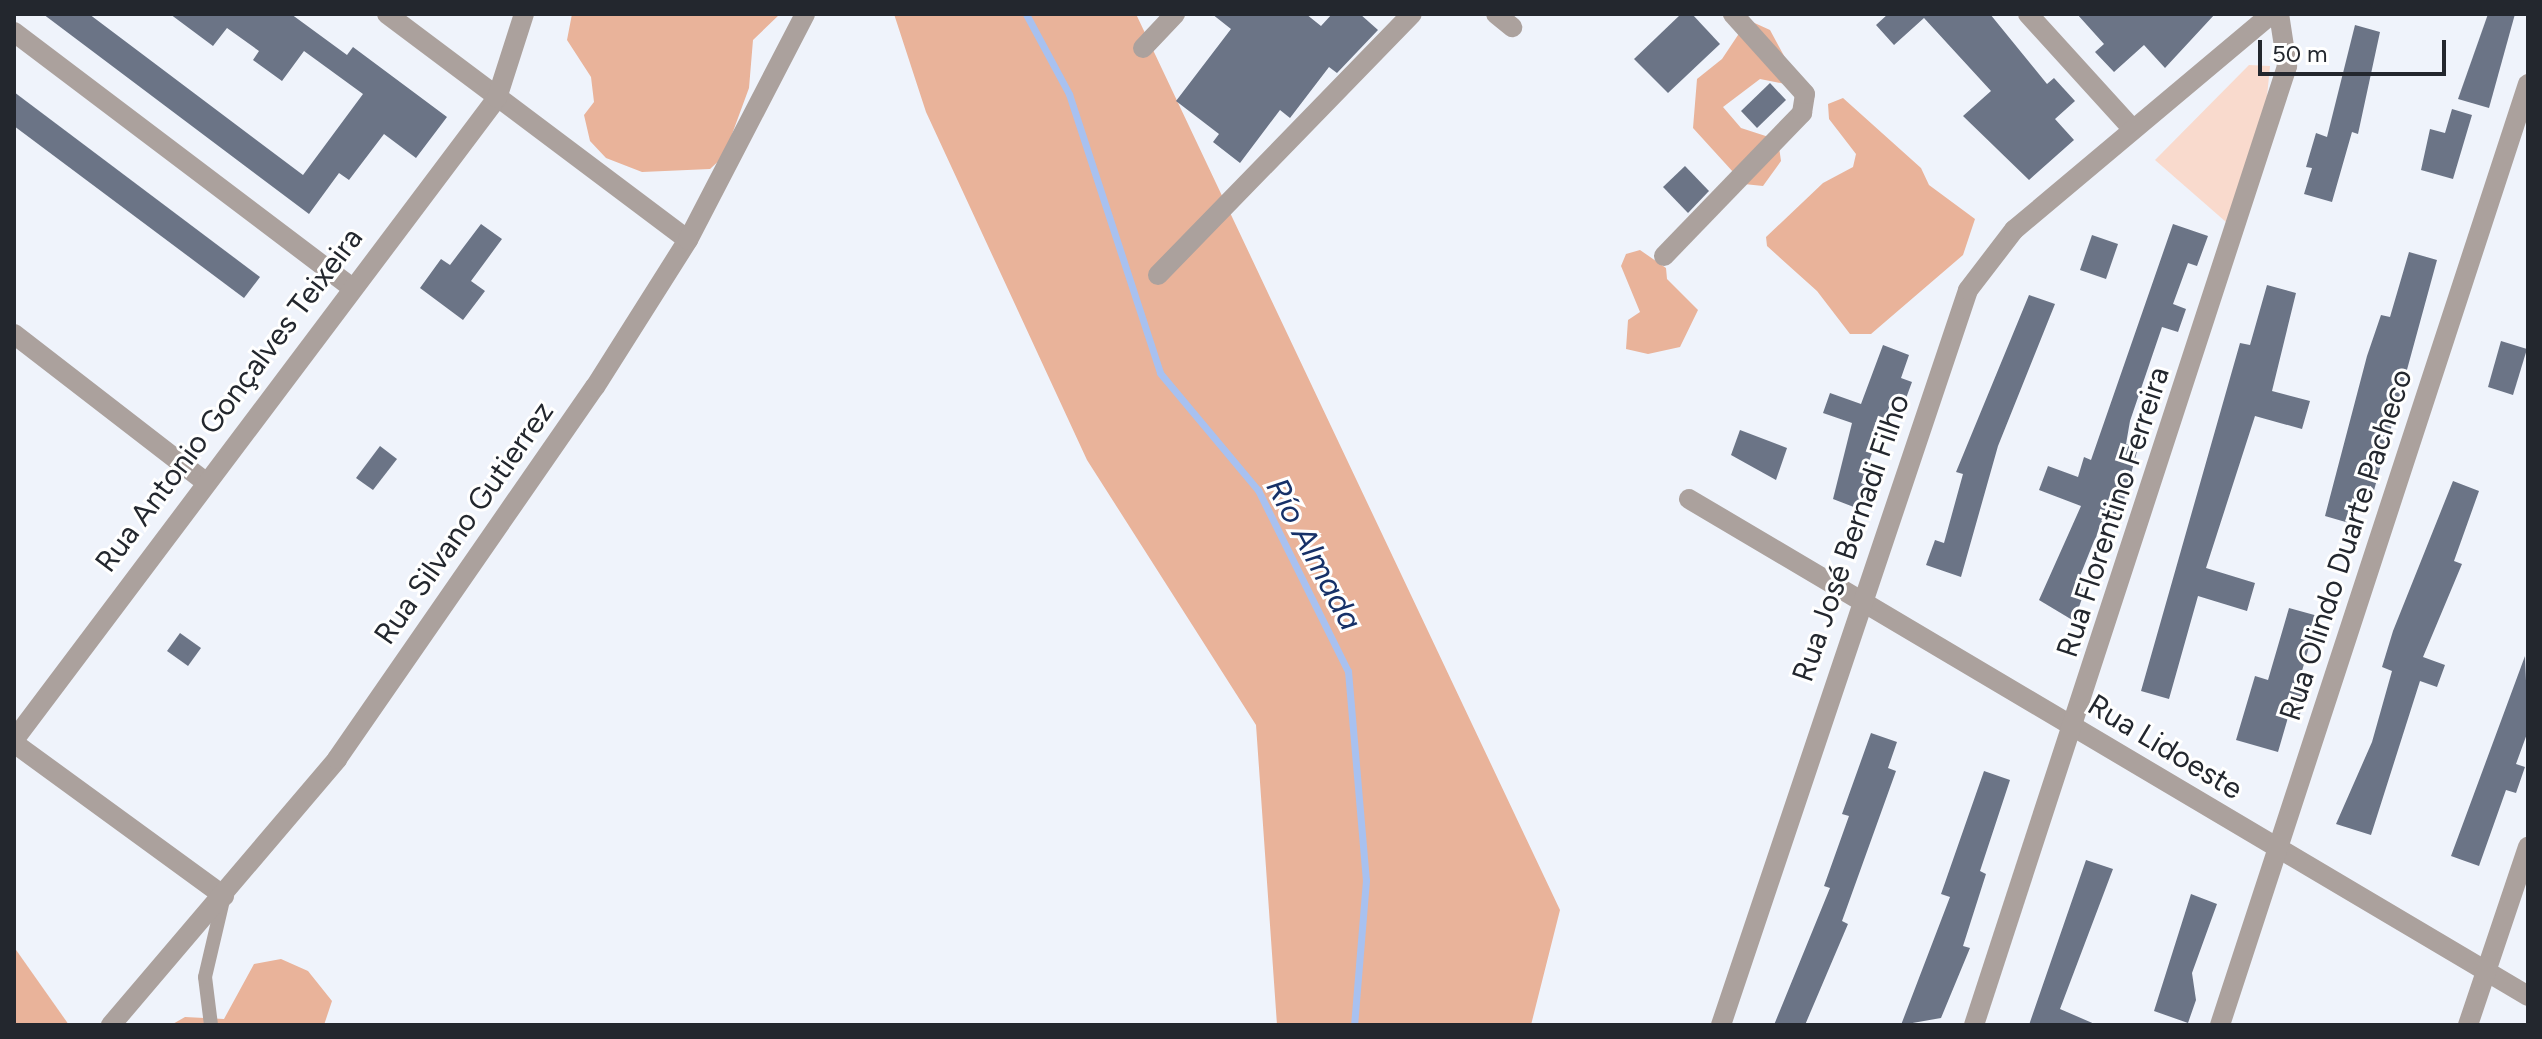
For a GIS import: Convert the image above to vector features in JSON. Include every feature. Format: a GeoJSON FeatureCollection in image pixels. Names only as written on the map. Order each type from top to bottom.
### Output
{"type":"FeatureCollection","features":[{"type":"Feature","properties":{"kind":"street"},"geometry":{"type":"LineString","coordinates":[[387,14],[688,240]]}},
{"type":"Feature","properties":{"kind":"street","name":"Rua Antonio Gonçalves Teixeira"},"geometry":{"type":"LineString","coordinates":[[14,741],[203,480],[497,98],[524,14]]}},
{"type":"Feature","properties":{"kind":"street","name":"Rua Silvano Gutierrez"},"geometry":{"type":"LineString","coordinates":[[111,1025],[224,896],[337,759],[688,240],[805,14]]}},
{"type":"Feature","properties":{"kind":"street"},"geometry":{"type":"LineString","coordinates":[[1143,48],[1175,14]]}},
{"type":"Feature","properties":{"kind":"street"},"geometry":{"type":"LineString","coordinates":[[1158,275],[1412,14]]}},
{"type":"Feature","properties":{"kind":"street"},"geometry":{"type":"LineString","coordinates":[[1496,14],[1512,27]]}},
{"type":"Feature","properties":{"kind":"street"},"geometry":{"type":"LineString","coordinates":[[1664,256],[1802,113],[1805,94],[1733,14]]}},
{"type":"Feature","properties":{"kind":"street"},"geometry":{"type":"LineString","coordinates":[[2028,14],[2130,126]]}},
{"type":"Feature","properties":{"kind":"street","name":"Rua José Bernadi Filho"},"geometry":{"type":"LineString","coordinates":[[1721,1025],[1861,597],[1968,290],[2014,230],[2130,126],[2271,14]]}},
{"type":"Feature","properties":{"kind":"street","name":"Rua Florentino Ferreira"},"geometry":{"type":"LineString","coordinates":[[1974,1025],[2076,729],[2287,66],[2279,14]]}},
{"type":"Feature","properties":{"kind":"street"},"geometry":{"type":"LineString","coordinates":[[14,32],[351,287]]}},
{"type":"Feature","properties":{"kind":"street","name":"Rua Olindo Duarte Pacheco"},"geometry":{"type":"LineString","coordinates":[[2220,1025],[2528,84]]}},
{"type":"Feature","properties":{"kind":"street"},"geometry":{"type":"LineString","coordinates":[[14,334],[203,480]]}},
{"type":"Feature","properties":{"kind":"street","name":"Rua Lidoeste"},"geometry":{"type":"LineString","coordinates":[[1689,499],[1861,597],[2076,729],[2528,996]]}},
{"type":"Feature","properties":{"kind":"street"},"geometry":{"type":"LineString","coordinates":[[14,741],[224,896]]}},
{"type":"Feature","properties":{"kind":"street"},"geometry":{"type":"LineString","coordinates":[[2468,1025],[2528,847]]}},
{"type":"Feature","properties":{"kind":"lane"},"geometry":{"type":"LineString","coordinates":[[211,1025],[205,977],[224,896]]}},
{"type":"Feature","properties":{"kind":"shaded area"},"geometry":{"type":"Polygon","coordinates":[[[572,14],[780,14],[753,40],[749,88],[724,156],[710,169],[642,172],[606,158],[590,141],[584,115],[594,102],[591,77],[567,40],[572,14]]]}},
{"type":"Feature","properties":{"kind":"shaded area"},"geometry":{"type":"Polygon","coordinates":[[[894,14],[1136,14],[1560,910],[1531,1025],[1277,1025],[1256,725],[1087,460],[926,112],[894,14]]]}},
{"type":"Feature","properties":{"kind":"shaded area"},"geometry":{"type":"Polygon","coordinates":[[[1748,20],[1770,30],[1795,76],[1795,86],[1760,79],[1723,107],[1741,128],[1778,140],[1781,161],[1763,186],[1744,184],[1693,128],[1697,79],[1722,59],[1748,20]]]}},
{"type":"Feature","properties":{"kind":"shaded area"},"geometry":{"type":"Polygon","coordinates":[[[2249,65],[2270,66],[2266,107],[2226,222],[2155,160],[2249,65]]]}},
{"type":"Feature","properties":{"kind":"shaded area"},"geometry":{"type":"Polygon","coordinates":[[[1843,98],[1921,168],[1929,185],[1975,219],[1963,255],[1871,334],[1850,334],[1817,291],[1767,246],[1766,237],[1823,183],[1853,167],[1856,154],[1829,119],[1828,104],[1843,98]]]}},
{"type":"Feature","properties":{"kind":"shaded area"},"geometry":{"type":"Polygon","coordinates":[[[1640,250],[1666,268],[1667,279],[1698,310],[1680,347],[1648,354],[1626,349],[1628,320],[1640,312],[1621,266],[1626,254],[1640,250]]]}},
{"type":"Feature","properties":{"kind":"shaded area"},"geometry":{"type":"Polygon","coordinates":[[[14,947],[69,1025],[14,1025],[14,947]]]}},
{"type":"Feature","properties":{"kind":"shaded area"},"geometry":{"type":"Polygon","coordinates":[[[281,959],[308,971],[332,1001],[324,1025],[171,1025],[185,1017],[224,1019],[254,964],[281,959]]]}},
{"type":"Feature","properties":{"kind":"building"},"geometry":{"type":"Polygon","coordinates":[[[43,14],[89,14],[303,175],[363,94],[304,51],[282,81],[253,60],[259,51],[227,28],[213,46],[170,14],[291,14],[347,55],[353,47],[447,117],[416,158],[384,134],[349,180],[339,173],[309,214],[43,14]]]}},
{"type":"Feature","properties":{"kind":"building"},"geometry":{"type":"Polygon","coordinates":[[[1212,14],[1306,14],[1321,26],[1332,14],[1360,14],[1378,30],[1337,73],[1329,67],[1290,118],[1280,110],[1240,163],[1213,142],[1219,134],[1176,101],[1231,29],[1212,14]]]}},
{"type":"Feature","properties":{"kind":"building"},"geometry":{"type":"Polygon","coordinates":[[[1681,14],[1692,14],[1720,44],[1668,93],[1634,59],[1681,14]]]}},
{"type":"Feature","properties":{"kind":"building"},"geometry":{"type":"Polygon","coordinates":[[[1888,14],[1990,14],[2047,84],[2054,78],[2075,101],[2055,119],[2074,140],[2029,180],[1963,116],[1991,91],[1924,18],[1894,45],[1876,25],[1888,14]]]}},
{"type":"Feature","properties":{"kind":"building"},"geometry":{"type":"Polygon","coordinates":[[[2077,14],[2215,14],[2165,68],[2144,45],[2114,72],[2095,52],[2104,44],[2077,14]]]}},
{"type":"Feature","properties":{"kind":"building"},"geometry":{"type":"Polygon","coordinates":[[[2488,14],[2515,14],[2489,108],[2458,99],[2488,14]]]}},
{"type":"Feature","properties":{"kind":"building"},"geometry":{"type":"Polygon","coordinates":[[[2355,25],[2380,32],[2358,134],[2352,132],[2332,202],[2304,194],[2312,168],[2306,167],[2316,133],[2327,137],[2355,25]]]}},
{"type":"Feature","properties":{"kind":"building"},"geometry":{"type":"Polygon","coordinates":[[[1770,83],[1786,100],[1757,128],[1741,111],[1770,83]]]}},
{"type":"Feature","properties":{"kind":"building"},"geometry":{"type":"Polygon","coordinates":[[[14,92],[260,277],[244,298],[14,126],[14,92]]]}},
{"type":"Feature","properties":{"kind":"building"},"geometry":{"type":"Polygon","coordinates":[[[2452,109],[2472,115],[2453,179],[2421,170],[2430,129],[2445,133],[2452,109]]]}},
{"type":"Feature","properties":{"kind":"building"},"geometry":{"type":"Polygon","coordinates":[[[1685,166],[1709,191],[1688,213],[1663,187],[1685,166]]]}},
{"type":"Feature","properties":{"kind":"building"},"geometry":{"type":"Polygon","coordinates":[[[481,224],[502,239],[471,281],[485,291],[463,320],[420,288],[441,259],[450,265],[481,224]]]}},
{"type":"Feature","properties":{"kind":"building"},"geometry":{"type":"Polygon","coordinates":[[[2173,224],[2208,236],[2197,266],[2188,263],[2173,304],[2186,309],[2178,332],[2162,327],[2130,421],[2126,444],[2138,448],[2124,500],[2116,522],[2106,518],[2094,541],[2076,586],[2085,590],[2074,621],[2039,600],[2081,506],[2039,490],[2048,466],[2078,477],[2084,457],[2091,460],[2173,224]]]}},
{"type":"Feature","properties":{"kind":"building"},"geometry":{"type":"Polygon","coordinates":[[[2092,235],[2118,244],[2106,279],[2080,270],[2092,235]]]}},
{"type":"Feature","properties":{"kind":"building"},"geometry":{"type":"Polygon","coordinates":[[[2409,252],[2437,260],[2370,505],[2356,500],[2349,523],[2325,516],[2367,356],[2381,315],[2390,317],[2409,252]]]}},
{"type":"Feature","properties":{"kind":"building"},"geometry":{"type":"Polygon","coordinates":[[[2267,285],[2296,293],[2272,391],[2310,401],[2302,429],[2255,416],[2206,568],[2255,583],[2247,611],[2198,596],[2169,699],[2141,691],[2240,343],[2250,345],[2267,285]]]}},
{"type":"Feature","properties":{"kind":"building"},"geometry":{"type":"Polygon","coordinates":[[[2029,295],[2055,304],[1998,446],[1961,577],[1926,565],[1935,540],[1944,543],[1963,474],[1956,472],[2029,295]]]}},
{"type":"Feature","properties":{"kind":"building"},"geometry":{"type":"Polygon","coordinates":[[[2501,341],[2527,349],[2513,395],[2488,387],[2501,341]]]}},
{"type":"Feature","properties":{"kind":"building"},"geometry":{"type":"Polygon","coordinates":[[[1883,345],[1909,355],[1901,378],[1912,382],[1905,401],[1894,397],[1888,410],[1861,483],[1868,486],[1859,509],[1833,499],[1852,423],[1823,413],[1830,393],[1861,404],[1883,345]]]}},
{"type":"Feature","properties":{"kind":"building"},"geometry":{"type":"Polygon","coordinates":[[[1740,430],[1787,448],[1776,480],[1731,455],[1740,430]]]}},
{"type":"Feature","properties":{"kind":"building"},"geometry":{"type":"Polygon","coordinates":[[[380,446],[397,459],[373,490],[356,478],[380,446]]]}},
{"type":"Feature","properties":{"kind":"building"},"geometry":{"type":"Polygon","coordinates":[[[2453,481],[2479,491],[2454,561],[2462,564],[2423,657],[2445,665],[2437,687],[2420,681],[2371,835],[2336,824],[2372,742],[2392,671],[2382,667],[2393,631],[2453,481]]]}},
{"type":"Feature","properties":{"kind":"building"},"geometry":{"type":"Polygon","coordinates":[[[2289,608],[2318,616],[2297,688],[2306,691],[2299,718],[2289,714],[2278,752],[2236,740],[2255,676],[2268,680],[2289,608]]]}},
{"type":"Feature","properties":{"kind":"building"},"geometry":{"type":"Polygon","coordinates":[[[180,633],[201,648],[188,666],[167,651],[180,633]]]}},
{"type":"Feature","properties":{"kind":"building"},"geometry":{"type":"Polygon","coordinates":[[[2525,656],[2528,731],[2516,764],[2525,767],[2516,793],[2506,790],[2479,866],[2451,856],[2525,656]]]}},
{"type":"Feature","properties":{"kind":"building"},"geometry":{"type":"Polygon","coordinates":[[[1871,733],[1897,742],[1888,768],[1896,771],[1842,921],[1848,924],[1805,1025],[1774,1025],[1830,888],[1824,886],[1849,816],[1842,814],[1871,733]]]}},
{"type":"Feature","properties":{"kind":"building"},"geometry":{"type":"Polygon","coordinates":[[[1984,771],[2010,780],[1980,871],[1986,874],[1963,946],[1970,948],[1941,1018],[1901,1025],[1950,897],[1941,894],[1984,771]]]}},
{"type":"Feature","properties":{"kind":"building"},"geometry":{"type":"Polygon","coordinates":[[[2086,860],[2113,869],[2060,1009],[2097,1025],[2029,1025],[2086,860]]]}},
{"type":"Feature","properties":{"kind":"building"},"geometry":{"type":"Polygon","coordinates":[[[2191,894],[2217,904],[2192,973],[2196,1000],[2188,1023],[2154,1011],[2191,894]]]}},
{"type":"Feature","properties":{"kind":"waterway","name":"Río Almada"},"geometry":{"type":"LineString","coordinates":[[1026,14],[1069,94],[1160,373],[1258,490],[1348,671],[1366,880],[1354,1025]]}}]}
